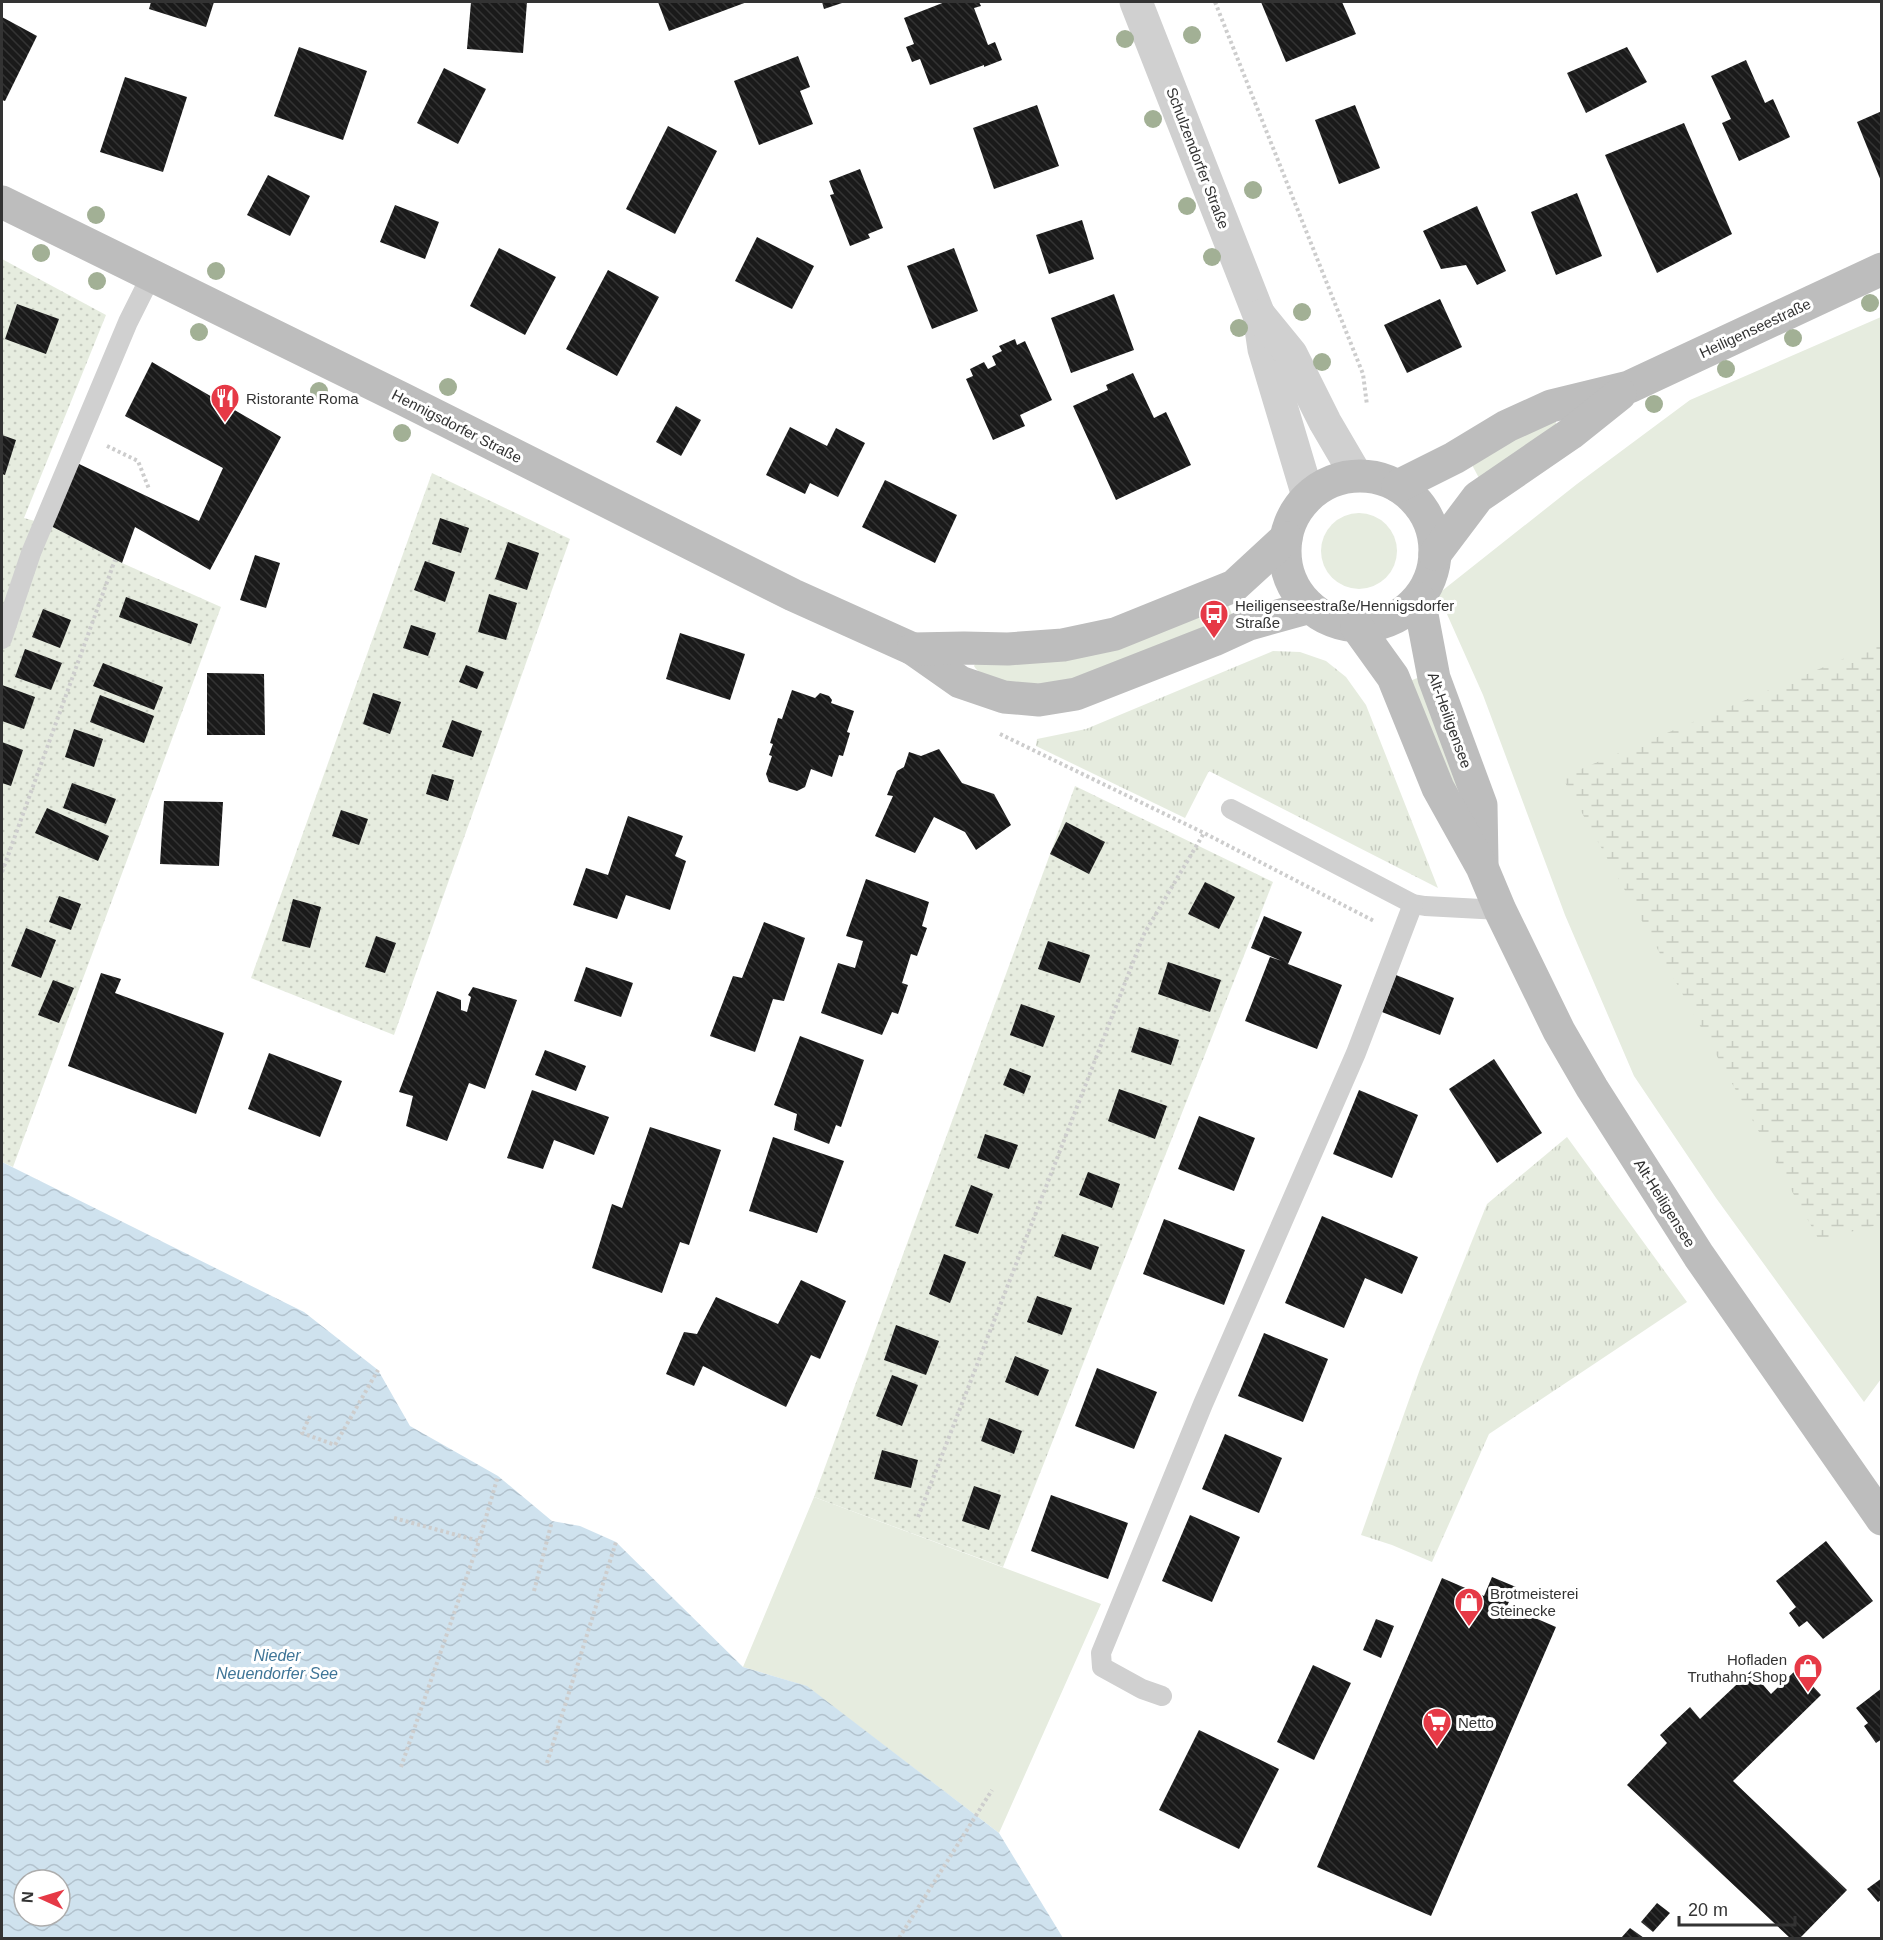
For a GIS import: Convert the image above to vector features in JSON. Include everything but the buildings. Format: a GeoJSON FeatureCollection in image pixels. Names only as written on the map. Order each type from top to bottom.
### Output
{"type":"FeatureCollection","features":[{"type":"Feature","properties":{"kind":"main road","name":"Hennigsdorfer Straße"},"geometry":{"type":"LineString","coordinates":[[2,202],[421,408],[793,595],[914,649],[960,682],[1004,697],[1040,700],[1076,694],[1249,624],[1310,607]]}},
{"type":"Feature","properties":{"kind":"main road","name":"Heiligenseestraße"},"geometry":{"type":"LineString","coordinates":[[1398,486],[1454,458],[1507,426],[1551,406],[1629,387],[1881,269]]}},
{"type":"Feature","properties":{"kind":"main road","name":"Heiligenseestraße"},"geometry":{"type":"LineString","coordinates":[[1435,554],[1478,497],[1570,434],[1629,387]]}},
{"type":"Feature","properties":{"kind":"main road"},"geometry":{"type":"LineString","coordinates":[[1356,475],[1381,479],[1398,486],[1423,509],[1436,543],[1431,578],[1426,590],[1395,619],[1377,625],[1357,627],[1332,621],[1300,598],[1288,572],[1284,557],[1292,517],[1308,496],[1321,486],[1343,476],[1356,475]]}},
{"type":"Feature","properties":{"kind":"main road","name":"Hennigsdorfer Straße"},"geometry":{"type":"LineString","coordinates":[[914,649],[1008,650],[1063,645],[1115,634],[1234,586],[1286,538]]}},
{"type":"Feature","properties":{"kind":"main road","name":"Alt-Heiligensee"},"geometry":{"type":"LineString","coordinates":[[1419,598],[1434,678],[1481,805],[1482,867]]}},
{"type":"Feature","properties":{"kind":"main road","name":"Alt-Heiligensee"},"geometry":{"type":"LineString","coordinates":[[1357,627],[1393,677],[1438,788],[1482,867],[1500,910],[1559,1031],[1592,1088],[1699,1256],[1881,1519]]}},
{"type":"Feature","properties":{"kind":"street","name":"Schulzendorfer Straße"},"geometry":{"type":"LineString","coordinates":[[1136,2],[1259,315],[1264,349],[1308,496]]}},
{"type":"Feature","properties":{"kind":"street","name":"Schulzendorfer Straße"},"geometry":{"type":"LineString","coordinates":[[1259,315],[1291,354],[1324,422],[1356,475]]}},
{"type":"Feature","properties":{"kind":"lane"},"geometry":{"type":"LineString","coordinates":[[2,639],[31,553],[80,433],[128,322],[151,276]]}},
{"type":"Feature","properties":{"kind":"lane"},"geometry":{"type":"LineString","coordinates":[[1232,809],[1413,904],[1500,910]]}},
{"type":"Feature","properties":{"kind":"lane"},"geometry":{"type":"LineString","coordinates":[[1162,1696],[1142,1689],[1102,1667],[1101,1653],[1203,1404],[1356,1053],[1413,904]]}},
{"type":"Feature","properties":{"kind":"path"},"geometry":{"type":"LineString","coordinates":[[1215,2],[1363,374],[1367,405]]}},
{"type":"Feature","properties":{"kind":"path"},"geometry":{"type":"LineString","coordinates":[[80,433],[138,460],[149,489]]}},
{"type":"Feature","properties":{"kind":"path"},"geometry":{"type":"LineString","coordinates":[[2,872],[115,560]]}},
{"type":"Feature","properties":{"kind":"path"},"geometry":{"type":"LineString","coordinates":[[993,731],[1204,833],[1402,935]]}},
{"type":"Feature","properties":{"kind":"path"},"geometry":{"type":"LineString","coordinates":[[918,1517],[1144,934],[1204,833]]}},
{"type":"Feature","properties":{"kind":"path"},"geometry":{"type":"LineString","coordinates":[[310,1416],[302,1433],[335,1445],[378,1370]]}},
{"type":"Feature","properties":{"kind":"path"},"geometry":{"type":"LineString","coordinates":[[401,1767],[479,1541],[498,1476]]}},
{"type":"Feature","properties":{"kind":"path"},"geometry":{"type":"LineString","coordinates":[[394,1518],[479,1541]]}},
{"type":"Feature","properties":{"kind":"path"},"geometry":{"type":"LineString","coordinates":[[534,1591],[552,1521]]}},
{"type":"Feature","properties":{"kind":"path"},"geometry":{"type":"LineString","coordinates":[[547,1763],[616,1542]]}},
{"type":"Feature","properties":{"kind":"path"},"geometry":{"type":"LineString","coordinates":[[900,1938],[992,1790]]}},
{"type":"Feature","properties":{"kind":"green space"},"geometry":{"type":"Polygon","coordinates":[[[2,259],[106,315],[24,518],[49,525],[122,563],[221,607],[13,1167],[2,1162],[2,259]]]}},
{"type":"Feature","properties":{"kind":"green space"},"geometry":{"type":"Polygon","coordinates":[[[1881,317],[1881,1379],[1864,1402],[1716,1198],[1634,1076],[1565,915],[1483,695],[1438,594],[1577,484],[1690,400],[1881,317]]]}},
{"type":"Feature","properties":{"kind":"green space"},"geometry":{"type":"Polygon","coordinates":[[[1554,420],[1556,426],[1480,480],[1471,463],[1501,444],[1554,420]]]}},
{"type":"Feature","properties":{"kind":"green space"},"geometry":{"type":"Polygon","coordinates":[[[432,473],[570,539],[394,1035],[251,978],[432,473]]]}},
{"type":"Feature","properties":{"kind":"green space"},"geometry":{"type":"Polygon","coordinates":[[[1352,513],[1366,513],[1380,519],[1391,530],[1397,544],[1394,566],[1386,578],[1366,589],[1352,589],[1338,583],[1327,572],[1321,558],[1321,544],[1327,530],[1338,519],[1352,513]]]}},
{"type":"Feature","properties":{"kind":"green space"},"geometry":{"type":"Polygon","coordinates":[[[1226,599],[1233,617],[1148,654],[1080,676],[1048,683],[1018,684],[987,676],[974,666],[976,662],[1226,599]]]}},
{"type":"Feature","properties":{"kind":"green space"},"geometry":{"type":"Polygon","coordinates":[[[1881,643],[1881,1224],[1819,1240],[1562,777],[1881,643]]]}},
{"type":"Feature","properties":{"kind":"green space"},"geometry":{"type":"Polygon","coordinates":[[[1273,651],[1300,652],[1326,661],[1346,677],[1366,705],[1438,888],[1209,771],[1185,818],[1036,746],[1037,739],[1086,729],[1273,651]]]}},
{"type":"Feature","properties":{"kind":"green space"},"geometry":{"type":"Polygon","coordinates":[[[1420,677],[1461,783],[1457,792],[1407,682],[1420,677]]]}},
{"type":"Feature","properties":{"kind":"green space"},"geometry":{"type":"Polygon","coordinates":[[[1075,786],[1273,882],[1003,1567],[814,1497],[1075,786]]]}},
{"type":"Feature","properties":{"kind":"green space"},"geometry":{"type":"Polygon","coordinates":[[[1567,1137],[1687,1302],[1489,1434],[1432,1562],[1361,1535],[1420,1369],[1487,1204],[1567,1137]]]}},
{"type":"Feature","properties":{"kind":"green space"},"geometry":{"type":"Polygon","coordinates":[[[814,1497],[1101,1604],[999,1833],[806,1686],[743,1667],[814,1497]]]}},
{"type":"Feature","properties":{"kind":"water","name":"Nieder Neuendorfer See"},"geometry":{"type":"Polygon","coordinates":[[[2,1162],[304,1312],[378,1370],[410,1426],[498,1476],[552,1521],[580,1526],[616,1542],[743,1667],[807,1686],[999,1833],[1063,1938],[2,1938],[2,1162]]]}},
{"type":"Feature","properties":{"kind":"place","name":"Ristorante Roma"},"geometry":{"type":"Point","coordinates":[225,424]}},
{"type":"Feature","properties":{"kind":"place","name":"Heiligenseestraße/Hennigsdorfer Straße"},"geometry":{"type":"Point","coordinates":[1214,640]}},
{"type":"Feature","properties":{"kind":"place","name":"Brotmeisterei Steinecke"},"geometry":{"type":"Point","coordinates":[1469,1628]}},
{"type":"Feature","properties":{"kind":"place","name":"Hofladen Truthahn-Shop"},"geometry":{"type":"Point","coordinates":[1808,1694]}},
{"type":"Feature","properties":{"kind":"place","name":"Netto"},"geometry":{"type":"Point","coordinates":[1437,1748]}}]}
